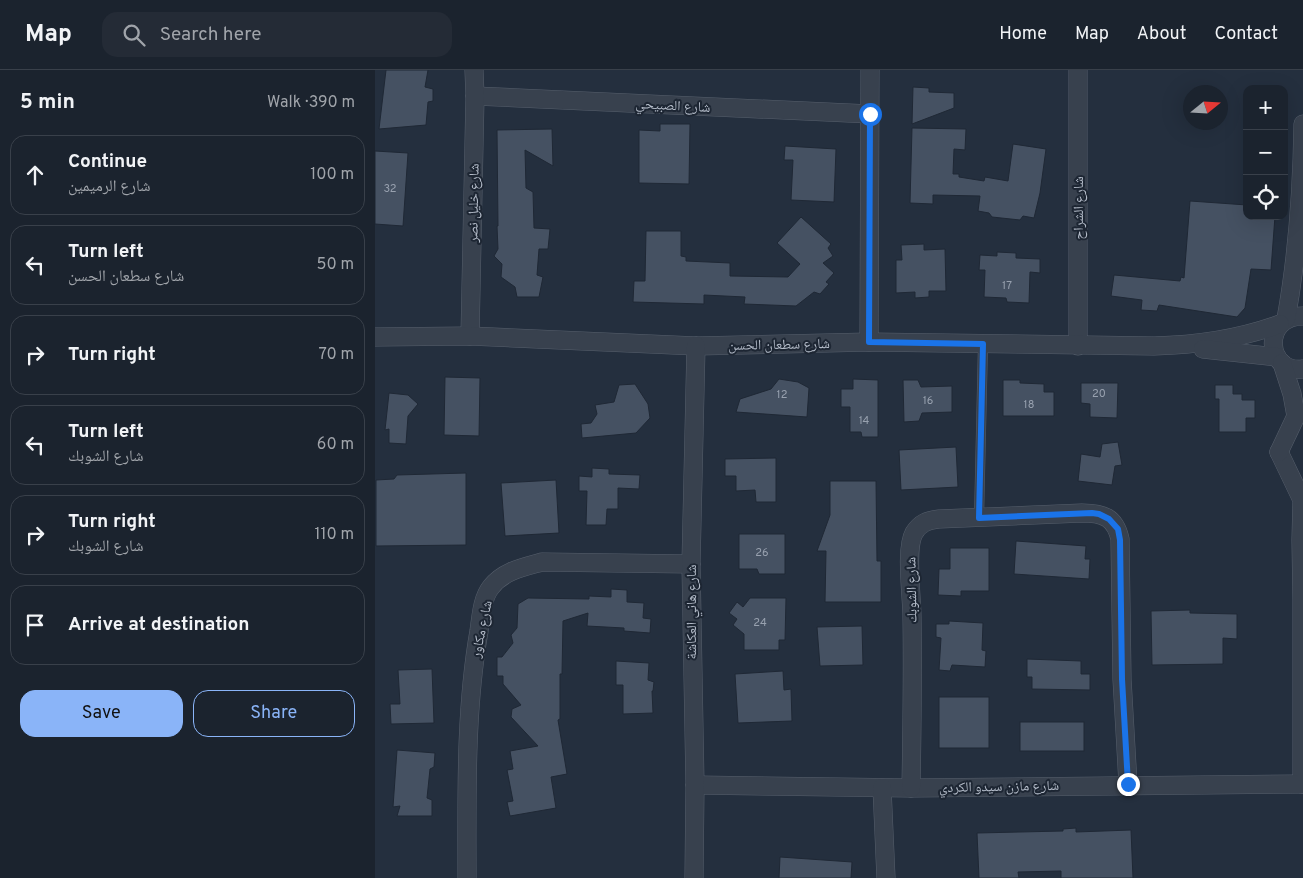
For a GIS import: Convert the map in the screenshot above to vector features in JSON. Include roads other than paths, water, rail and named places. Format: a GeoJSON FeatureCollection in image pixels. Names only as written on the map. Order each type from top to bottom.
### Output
{"type":"FeatureCollection","features":[{"type":"Feature","properties":{"kind":"street","name":"شارع خليل نصر"},"geometry":{"type":"LineString","coordinates":[[470,336],[474,70]]}},
{"type":"Feature","properties":{"kind":"street"},"geometry":{"type":"LineString","coordinates":[[869,342],[870,70]]}},
{"type":"Feature","properties":{"kind":"street","name":"شارع الشراح"},"geometry":{"type":"LineString","coordinates":[[1078,70],[1078,346]]}},
{"type":"Feature","properties":{"kind":"street","name":"شارع الصبيحي"},"geometry":{"type":"LineString","coordinates":[[475,96],[870,114]]}},
{"type":"Feature","properties":{"kind":"street"},"geometry":{"type":"LineString","coordinates":[[1279,452],[1296,416],[1292,394],[1274,349],[1273,340],[1275,332],[1290,320],[1302,205],[1303,124]]}},
{"type":"Feature","properties":{"kind":"street"},"geometry":{"type":"LineString","coordinates":[[1297,248],[1303,277]]}},
{"type":"Feature","properties":{"kind":"street","name":"شارع سطعان الحسن"},"geometry":{"type":"LineString","coordinates":[[375,337],[470,336],[696,346],[869,342],[1078,346],[1183,345],[1230,339],[1290,320]]}},
{"type":"Feature","properties":{"kind":"street","name":"شارع سطعان الحسن"},"geometry":{"type":"LineString","coordinates":[[1183,345],[1280,360],[1290,368],[1303,369]]}},
{"type":"Feature","properties":{"kind":"street","name":"شارع هاني العكاشة"},"geometry":{"type":"LineString","coordinates":[[694,878],[695,785],[691,564],[696,346]]}},
{"type":"Feature","properties":{"kind":"street"},"geometry":{"type":"LineString","coordinates":[[1279,452],[1303,421]]}},
{"type":"Feature","properties":{"kind":"street"},"geometry":{"type":"LineString","coordinates":[[1279,452],[1302,500],[1303,784]]}},
{"type":"Feature","properties":{"kind":"street","name":"شارع الشوبك"},"geometry":{"type":"LineString","coordinates":[[911,788],[912,615],[909,561],[913,535],[928,520],[1092,513],[1109,519],[1118,529],[1121,566],[1122,679],[1128,784]]}},
{"type":"Feature","properties":{"kind":"street","name":"شارع مكاور"},"geometry":{"type":"LineString","coordinates":[[467,878],[467,774],[473,661],[483,607],[491,587],[502,577],[520,568],[541,562],[691,564]]}},
{"type":"Feature","properties":{"kind":"street","name":"شارع مازن سيدو الكردي"},"geometry":{"type":"LineString","coordinates":[[695,785],[911,788],[1128,784],[1303,784]]}},
{"type":"Feature","properties":{"kind":"street"},"geometry":{"type":"LineString","coordinates":[[882,788],[886,878]]}},
{"type":"Feature","properties":{"kind":"lane"},"geometry":{"type":"LineString","coordinates":[[979,518],[983,344]]}}]}
